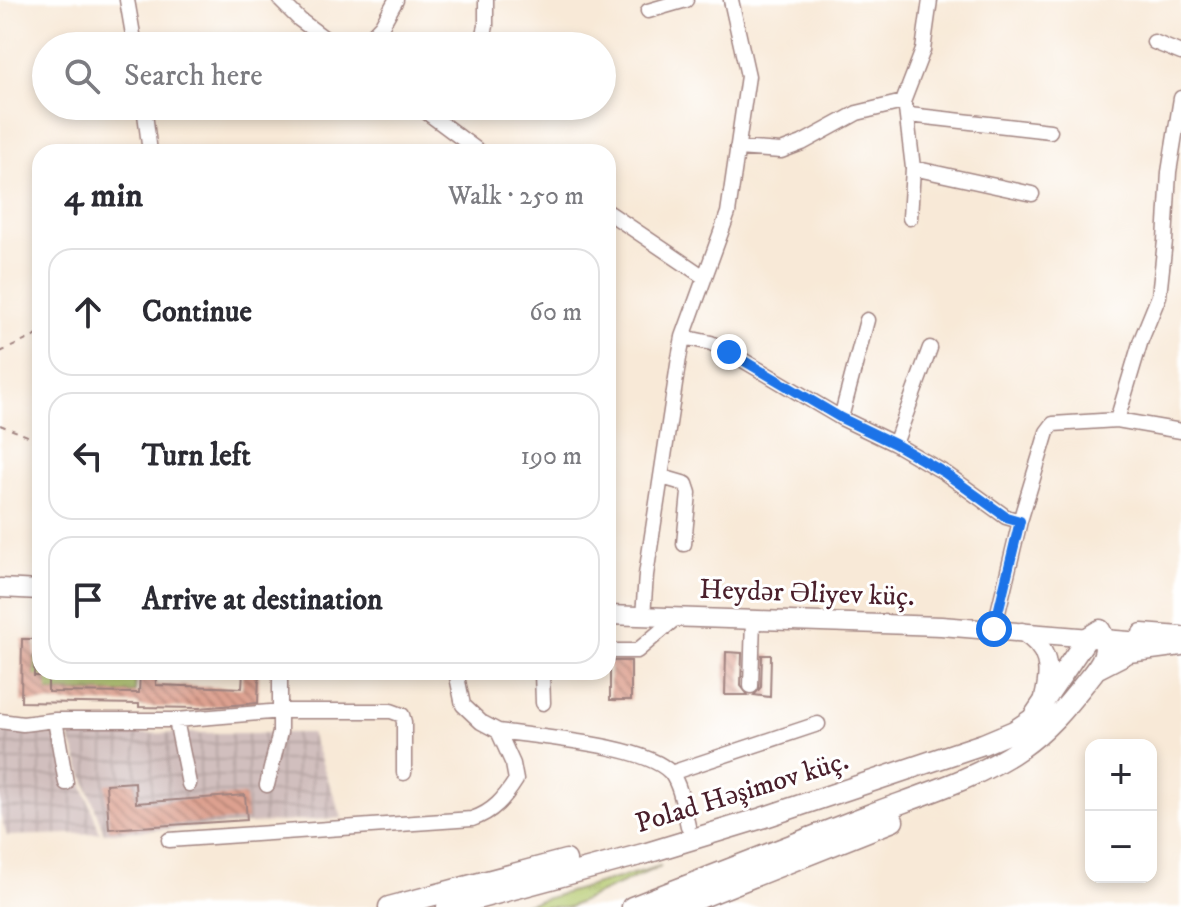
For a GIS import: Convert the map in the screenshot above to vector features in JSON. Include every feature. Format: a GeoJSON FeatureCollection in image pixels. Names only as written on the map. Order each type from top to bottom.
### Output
{"type":"FeatureCollection","features":[{"type":"Feature","properties":{"kind":"highway"},"geometry":{"type":"LineString","coordinates":[[677,907],[893,820],[961,786],[998,763],[1036,737],[1096,669],[1107,647],[1100,630]]}},
{"type":"Feature","properties":{"kind":"highway","name":"Polad Həşimov küç."},"geometry":{"type":"LineString","coordinates":[[447,907],[647,853],[762,818],[1014,731],[1032,719],[1081,643],[1100,630]]}},
{"type":"Feature","properties":{"kind":"highway"},"geometry":{"type":"LineString","coordinates":[[1096,669],[1129,652],[1181,645]]}},
{"type":"Feature","properties":{"kind":"highway"},"geometry":{"type":"LineString","coordinates":[[632,907],[998,763]]}},
{"type":"Feature","properties":{"kind":"highway"},"geometry":{"type":"LineString","coordinates":[[389,907],[921,764]]}},
{"type":"Feature","properties":{"kind":"main road"},"geometry":{"type":"LineString","coordinates":[[0,588],[32,590]]}},
{"type":"Feature","properties":{"kind":"main road","name":"Heydər Əliyev küç."},"geometry":{"type":"LineString","coordinates":[[616,615],[1007,631]]}},
{"type":"Feature","properties":{"kind":"main road"},"geometry":{"type":"LineString","coordinates":[[1007,631],[1100,630],[1181,636]]}},
{"type":"Feature","properties":{"kind":"main road"},"geometry":{"type":"LineString","coordinates":[[1007,631],[1181,645]]}},
{"type":"Feature","properties":{"kind":"main road"},"geometry":{"type":"LineString","coordinates":[[1007,631],[1038,643],[1049,663],[1042,705]]}},
{"type":"Feature","properties":{"kind":"street"},"geometry":{"type":"LineString","coordinates":[[127,0],[133,32]]}},
{"type":"Feature","properties":{"kind":"street"},"geometry":{"type":"LineString","coordinates":[[280,0],[316,32]]}},
{"type":"Feature","properties":{"kind":"street"},"geometry":{"type":"LineString","coordinates":[[375,32],[396,0]]}},
{"type":"Feature","properties":{"kind":"street"},"geometry":{"type":"LineString","coordinates":[[484,32],[486,0]]}},
{"type":"Feature","properties":{"kind":"street"},"geometry":{"type":"LineString","coordinates":[[648,11],[686,0]]}},
{"type":"Feature","properties":{"kind":"street"},"geometry":{"type":"LineString","coordinates":[[643,616],[646,575],[683,337],[728,213],[748,76],[731,0]]}},
{"type":"Feature","properties":{"kind":"street"},"geometry":{"type":"LineString","coordinates":[[910,218],[913,168],[906,109],[923,50],[930,0]]}},
{"type":"Feature","properties":{"kind":"street"},"geometry":{"type":"LineString","coordinates":[[1154,42],[1181,53]]}},
{"type":"Feature","properties":{"kind":"street"},"geometry":{"type":"LineString","coordinates":[[1117,420],[1141,340],[1159,296],[1169,172],[1181,98]]}},
{"type":"Feature","properties":{"kind":"street"},"geometry":{"type":"LineString","coordinates":[[737,148],[781,151],[857,113],[906,109],[1050,131]]}},
{"type":"Feature","properties":{"kind":"street"},"geometry":{"type":"LineString","coordinates":[[146,120],[149,144]]}},
{"type":"Feature","properties":{"kind":"street"},"geometry":{"type":"LineString","coordinates":[[439,120],[470,144]]}},
{"type":"Feature","properties":{"kind":"street"},"geometry":{"type":"LineString","coordinates":[[913,168],[1032,194]]}},
{"type":"Feature","properties":{"kind":"street"},"geometry":{"type":"LineString","coordinates":[[616,217],[704,277]]}},
{"type":"Feature","properties":{"kind":"street"},"geometry":{"type":"LineString","coordinates":[[841,418],[867,320]]}},
{"type":"Feature","properties":{"kind":"street"},"geometry":{"type":"LineString","coordinates":[[683,337],[711,343],[729,352],[841,418],[945,473],[1006,517],[1020,521]]}},
{"type":"Feature","properties":{"kind":"street"},"geometry":{"type":"LineString","coordinates":[[895,444],[930,348]]}},
{"type":"Feature","properties":{"kind":"street"},"geometry":{"type":"LineString","coordinates":[[1007,631],[1020,521],[1047,432],[1053,424],[1117,420],[1181,431]]}},
{"type":"Feature","properties":{"kind":"street"},"geometry":{"type":"LineString","coordinates":[[662,477],[686,484],[689,493],[684,544]]}},
{"type":"Feature","properties":{"kind":"street"},"geometry":{"type":"LineString","coordinates":[[616,651],[637,651],[677,617]]}},
{"type":"Feature","properties":{"kind":"street"},"geometry":{"type":"LineString","coordinates":[[751,686],[753,619]]}},
{"type":"Feature","properties":{"kind":"street"},"geometry":{"type":"LineString","coordinates":[[267,785],[280,732],[280,680]]}},
{"type":"Feature","properties":{"kind":"street"},"geometry":{"type":"LineString","coordinates":[[458,680],[463,705],[481,722],[498,731],[633,752],[655,761],[671,773],[688,826]]}},
{"type":"Feature","properties":{"kind":"street"},"geometry":{"type":"LineString","coordinates":[[542,680],[543,703]]}},
{"type":"Feature","properties":{"kind":"street"},"geometry":{"type":"LineString","coordinates":[[0,721],[23,724],[55,720],[176,720],[282,711],[391,711],[402,715],[404,773]]}},
{"type":"Feature","properties":{"kind":"street"},"geometry":{"type":"LineString","coordinates":[[55,720],[66,783]]}},
{"type":"Feature","properties":{"kind":"street"},"geometry":{"type":"LineString","coordinates":[[176,720],[189,784]]}},
{"type":"Feature","properties":{"kind":"street"},"geometry":{"type":"LineString","coordinates":[[671,773],[818,724]]}},
{"type":"Feature","properties":{"kind":"street"},"geometry":{"type":"LineString","coordinates":[[169,840],[472,819],[487,814],[505,798],[516,780],[513,764],[498,731]]}},
{"type":"Feature","properties":{"kind":"path"},"geometry":{"type":"LineString","coordinates":[[0,352],[32,338]]}},
{"type":"Feature","properties":{"kind":"path"},"geometry":{"type":"LineString","coordinates":[[0,425],[32,438]]}},
{"type":"Feature","properties":{"kind":"shaded area"},"geometry":{"type":"Polygon","coordinates":[[[0,729],[65,736],[100,833],[7,836],[0,814],[0,729]]]}},
{"type":"Feature","properties":{"kind":"shaded area"},"geometry":{"type":"Polygon","coordinates":[[[311,733],[342,818],[104,833],[69,736],[311,733]]]}},
{"type":"Feature","properties":{"kind":"green space"},"geometry":{"type":"Polygon","coordinates":[[[38,680],[136,680],[135,693],[48,692],[38,680]]]}},
{"type":"Feature","properties":{"kind":"green space"},"geometry":{"type":"Polygon","coordinates":[[[661,866],[569,907],[516,907],[661,866]]]}},
{"type":"Feature","properties":{"kind":"building"},"geometry":{"type":"Polygon","coordinates":[[[22,639],[32,639],[32,680],[48,680],[48,692],[139,693],[140,680],[156,680],[156,685],[242,688],[242,680],[259,680],[258,703],[199,708],[21,702],[22,639]]]}},
{"type":"Feature","properties":{"kind":"building"},"geometry":{"type":"Polygon","coordinates":[[[726,652],[742,653],[741,686],[748,695],[725,695],[726,652]]]}},
{"type":"Feature","properties":{"kind":"building"},"geometry":{"type":"Polygon","coordinates":[[[762,655],[771,655],[770,697],[754,695],[761,687],[762,655]]]}},
{"type":"Feature","properties":{"kind":"building"},"geometry":{"type":"Polygon","coordinates":[[[616,661],[631,661],[631,700],[610,700],[610,680],[616,680],[616,661]]]}},
{"type":"Feature","properties":{"kind":"building"},"geometry":{"type":"Polygon","coordinates":[[[135,782],[136,803],[245,795],[247,820],[109,829],[106,784],[135,782]]]}},
{"type":"Feature","properties":{"kind":"route"},"geometry":{"type":"LineString","coordinates":[[729,352],[841,418],[945,473],[1006,517],[1020,521],[994,629]]}}]}
